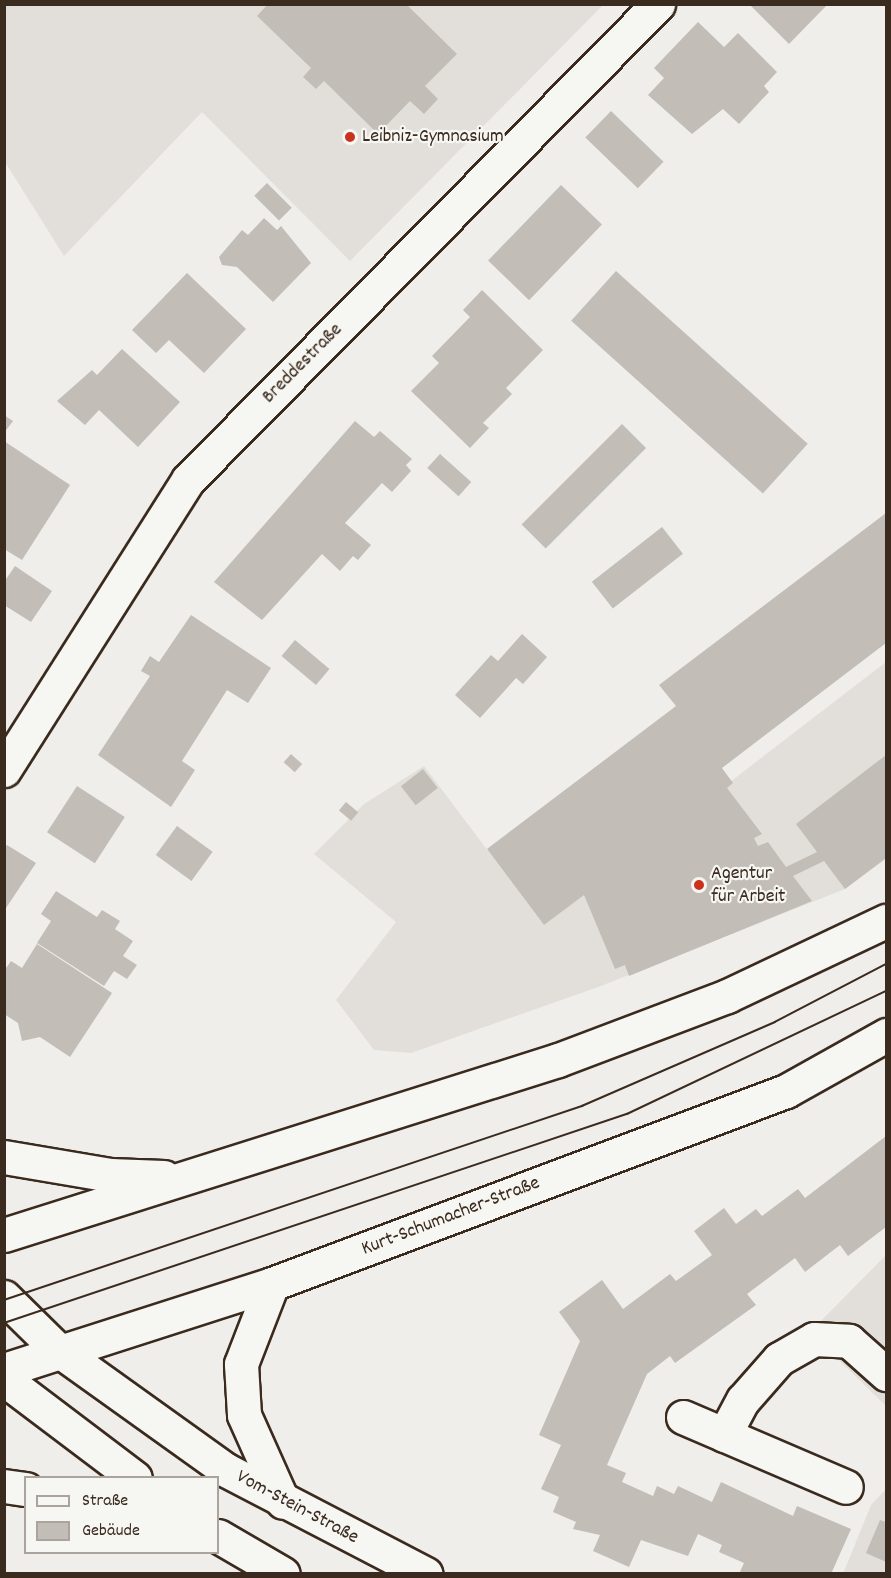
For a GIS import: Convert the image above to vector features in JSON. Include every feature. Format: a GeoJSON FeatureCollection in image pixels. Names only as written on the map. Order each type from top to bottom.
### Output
{"type":"FeatureCollection","features":[{"type":"Feature","properties":{"kind":"main road","name":"Breddestraße"},"geometry":{"type":"LineString","coordinates":[[4,770],[188,480],[658,4]]}},
{"type":"Feature","properties":{"kind":"main road"},"geometry":{"type":"LineString","coordinates":[[4,1235],[558,1060],[727,996],[886,921]]}},
{"type":"Feature","properties":{"kind":"main road","name":"Kurt-Schumacher-Straße"},"geometry":{"type":"LineString","coordinates":[[4,1370],[57,1349],[272,1284],[786,1091],[886,1035]]}},
{"type":"Feature","properties":{"kind":"main road"},"geometry":{"type":"LineString","coordinates":[[4,1157],[110,1175],[183,1178]]}},
{"type":"Feature","properties":{"kind":"main road"},"geometry":{"type":"LineString","coordinates":[[272,1284],[241,1364],[244,1415],[283,1502]]}},
{"type":"Feature","properties":{"kind":"main road","name":"Vom-Stein-Straße"},"geometry":{"type":"LineString","coordinates":[[4,1297],[57,1349],[226,1470],[283,1502],[426,1574]]}},
{"type":"Feature","properties":{"kind":"main road"},"geometry":{"type":"LineString","coordinates":[[724,1435],[743,1400],[779,1359],[814,1339],[849,1341],[886,1374]]}},
{"type":"Feature","properties":{"kind":"main road"},"geometry":{"type":"LineString","coordinates":[[4,1379],[132,1476]]}},
{"type":"Feature","properties":{"kind":"main road"},"geometry":{"type":"LineString","coordinates":[[683,1417],[846,1487]]}},
{"type":"Feature","properties":{"kind":"main road"},"geometry":{"type":"LineString","coordinates":[[4,1486],[24,1489]]}},
{"type":"Feature","properties":{"kind":"main road"},"geometry":{"type":"LineString","coordinates":[[219,1537],[283,1574]]}},
{"type":"Feature","properties":{"kind":"shaded area","name":"Leibniz-Gymnasium"},"geometry":{"type":"Polygon","coordinates":[[[5,5],[603,5],[350,261],[202,112],[64,256],[5,162],[5,5]]]}},
{"type":"Feature","properties":{"kind":"shaded area"},"geometry":{"type":"Polygon","coordinates":[[[886,662],[886,859],[845,889],[601,986],[411,1053],[374,1050],[336,1000],[396,922],[314,854],[364,804],[424,766],[544,925],[886,662]]]}},
{"type":"Feature","properties":{"kind":"shaded area"},"geometry":{"type":"Polygon","coordinates":[[[886,1255],[886,1406],[810,1332],[886,1255]]]}},
{"type":"Feature","properties":{"kind":"shaded area"},"geometry":{"type":"Polygon","coordinates":[[[886,1489],[886,1573],[843,1574],[871,1505],[886,1489]]]}},
{"type":"Feature","properties":{"kind":"building"},"geometry":{"type":"Polygon","coordinates":[[[268,4],[406,4],[457,54],[425,86],[438,99],[424,114],[410,101],[378,134],[324,81],[316,89],[303,77],[311,68],[257,16],[268,4]]]}},
{"type":"Feature","properties":{"kind":"building"},"geometry":{"type":"Polygon","coordinates":[[[749,4],[828,4],[789,44],[749,4]]]}},
{"type":"Feature","properties":{"kind":"building"},"geometry":{"type":"Polygon","coordinates":[[[698,22],[724,47],[738,33],[777,72],[764,86],[769,92],[739,124],[723,109],[692,134],[648,95],[664,78],[654,68],[698,22]]]}},
{"type":"Feature","properties":{"kind":"building"},"geometry":{"type":"Polygon","coordinates":[[[611,111],[664,162],[638,188],[585,138],[611,111]]]}},
{"type":"Feature","properties":{"kind":"building"},"geometry":{"type":"Polygon","coordinates":[[[267,183],[292,208],[279,220],[254,196],[267,183]]]}},
{"type":"Feature","properties":{"kind":"building"},"geometry":{"type":"Polygon","coordinates":[[[561,185],[602,225],[529,300],[488,261],[561,185]]]}},
{"type":"Feature","properties":{"kind":"building"},"geometry":{"type":"Polygon","coordinates":[[[264,218],[277,230],[281,226],[311,263],[273,302],[237,267],[222,265],[219,257],[242,230],[248,235],[264,218]]]}},
{"type":"Feature","properties":{"kind":"building"},"geometry":{"type":"Polygon","coordinates":[[[616,271],[808,444],[763,493],[571,321],[616,271]]]}},
{"type":"Feature","properties":{"kind":"building"},"geometry":{"type":"Polygon","coordinates":[[[187,273],[246,329],[204,373],[169,340],[156,353],[132,330],[187,273]]]}},
{"type":"Feature","properties":{"kind":"building"},"geometry":{"type":"Polygon","coordinates":[[[482,290],[543,350],[506,388],[512,394],[483,423],[489,428],[470,448],[411,391],[439,363],[432,356],[470,317],[463,310],[482,290]]]}},
{"type":"Feature","properties":{"kind":"building"},"geometry":{"type":"Polygon","coordinates":[[[122,349],[180,402],[138,447],[99,410],[85,425],[57,401],[92,370],[97,375],[122,349]]]}},
{"type":"Feature","properties":{"kind":"building"},"geometry":{"type":"Polygon","coordinates":[[[4,415],[13,421],[4,433],[4,415]]]}},
{"type":"Feature","properties":{"kind":"building"},"geometry":{"type":"Polygon","coordinates":[[[355,421],[374,437],[380,431],[412,459],[406,465],[411,471],[392,492],[382,483],[345,523],[371,545],[358,560],[353,556],[340,571],[322,554],[262,620],[214,582],[355,421]]]}},
{"type":"Feature","properties":{"kind":"building"},"geometry":{"type":"Polygon","coordinates":[[[622,424],[646,448],[546,548],[522,524],[622,424]]]}},
{"type":"Feature","properties":{"kind":"building"},"geometry":{"type":"Polygon","coordinates":[[[4,441],[70,485],[22,560],[4,549],[4,441]]]}},
{"type":"Feature","properties":{"kind":"building"},"geometry":{"type":"Polygon","coordinates":[[[440,454],[471,482],[458,496],[427,468],[440,454]]]}},
{"type":"Feature","properties":{"kind":"building"},"geometry":{"type":"Polygon","coordinates":[[[886,513],[886,643],[722,768],[733,783],[727,788],[762,834],[754,838],[758,846],[768,842],[786,867],[817,852],[796,824],[886,755],[886,858],[845,889],[824,861],[793,876],[812,901],[629,976],[625,965],[615,969],[584,895],[544,925],[487,849],[676,706],[659,685],[886,513]]]}},
{"type":"Feature","properties":{"kind":"building"},"geometry":{"type":"Polygon","coordinates":[[[662,527],[683,554],[613,609],[592,582],[662,527]]]}},
{"type":"Feature","properties":{"kind":"building"},"geometry":{"type":"Polygon","coordinates":[[[15,566],[52,591],[31,622],[4,605],[4,582],[15,566]]]}},
{"type":"Feature","properties":{"kind":"building"},"geometry":{"type":"Polygon","coordinates":[[[191,615],[271,668],[248,703],[227,690],[182,761],[195,770],[171,807],[98,755],[150,676],[141,671],[150,656],[159,662],[191,615]]]}},
{"type":"Feature","properties":{"kind":"building"},"geometry":{"type":"Polygon","coordinates":[[[522,634],[547,657],[523,684],[516,678],[480,718],[455,695],[491,655],[498,661],[522,634]]]}},
{"type":"Feature","properties":{"kind":"building"},"geometry":{"type":"Polygon","coordinates":[[[295,640],[329,669],[316,685],[282,656],[295,640]]]}},
{"type":"Feature","properties":{"kind":"building"},"geometry":{"type":"Polygon","coordinates":[[[291,754],[302,764],[295,772],[284,762],[291,754]]]}},
{"type":"Feature","properties":{"kind":"building"},"geometry":{"type":"Polygon","coordinates":[[[423,769],[438,788],[416,805],[401,786],[423,769]]]}},
{"type":"Feature","properties":{"kind":"building"},"geometry":{"type":"Polygon","coordinates":[[[77,786],[125,817],[95,863],[47,832],[77,786]]]}},
{"type":"Feature","properties":{"kind":"building"},"geometry":{"type":"Polygon","coordinates":[[[346,802],[358,812],[351,821],[339,810],[346,802]]]}},
{"type":"Feature","properties":{"kind":"building"},"geometry":{"type":"Polygon","coordinates":[[[177,826],[213,852],[191,881],[156,855],[177,826]]]}},
{"type":"Feature","properties":{"kind":"building"},"geometry":{"type":"Polygon","coordinates":[[[7,845],[36,863],[4,911],[4,849],[7,845]]]}},
{"type":"Feature","properties":{"kind":"building"},"geometry":{"type":"Polygon","coordinates":[[[56,891],[97,917],[102,910],[120,921],[115,929],[133,941],[123,956],[137,965],[127,979],[114,971],[104,986],[37,943],[51,921],[41,914],[56,891]]]}},
{"type":"Feature","properties":{"kind":"building"},"geometry":{"type":"Polygon","coordinates":[[[37,944],[112,993],[70,1057],[40,1037],[22,1041],[18,1023],[4,1014],[4,971],[11,961],[22,968],[37,944]]]}},
{"type":"Feature","properties":{"kind":"building"},"geometry":{"type":"Polygon","coordinates":[[[886,1136],[886,1227],[848,1256],[840,1245],[805,1272],[795,1258],[747,1294],[756,1305],[675,1363],[670,1356],[647,1374],[607,1465],[626,1473],[622,1482],[653,1496],[657,1486],[674,1494],[678,1486],[712,1502],[721,1482],[793,1516],[797,1506],[851,1529],[831,1574],[739,1574],[744,1563],[719,1552],[722,1545],[698,1534],[688,1556],[641,1540],[629,1567],[593,1551],[600,1535],[573,1529],[576,1522],[553,1512],[559,1497],[541,1489],[561,1445],[539,1435],[580,1341],[559,1312],[602,1280],[623,1309],[670,1274],[676,1281],[712,1255],[694,1231],[724,1208],[736,1224],[756,1209],[762,1216],[798,1189],[805,1198],[886,1136]]]}},
{"type":"Feature","properties":{"kind":"building"},"geometry":{"type":"Polygon","coordinates":[[[880,1520],[886,1522],[886,1562],[866,1553],[880,1520]]]}},
{"type":"Feature","properties":{"kind":"tram line"},"geometry":{"type":"LineString","coordinates":[[4,1300],[582,1106],[775,1022],[886,964]]}},
{"type":"Feature","properties":{"kind":"tram line"},"geometry":{"type":"LineString","coordinates":[[4,1323],[627,1114],[886,991]]}},
{"type":"Feature","properties":{"kind":"place","name":"Leibniz-Gymnasium"},"geometry":{"type":"Point","coordinates":[350,137]}},
{"type":"Feature","properties":{"kind":"place","name":"Agentur für Arbeit"},"geometry":{"type":"Point","coordinates":[699,885]}}]}
